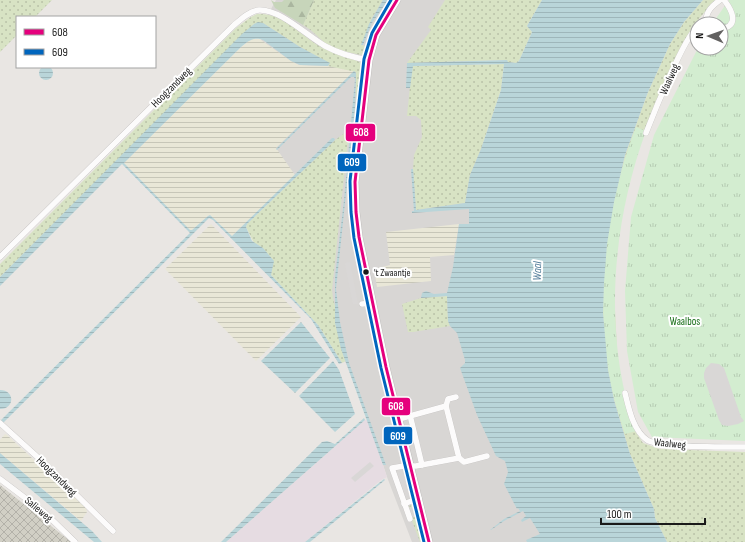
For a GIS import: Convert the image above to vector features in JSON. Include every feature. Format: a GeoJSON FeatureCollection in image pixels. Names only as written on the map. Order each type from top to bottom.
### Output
{"type":"FeatureCollection","features":[{"type":"Feature","properties":{"kind":"street"},"geometry":{"type":"LineString","coordinates":[[397,0],[376,35],[369,60],[355,182],[355,196],[359,237],[372,303],[398,419],[429,542]]}},
{"type":"Feature","properties":{"kind":"street"},"geometry":{"type":"LineString","coordinates":[[706,16],[711,7],[720,0]]}},
{"type":"Feature","properties":{"kind":"street"},"geometry":{"type":"LineString","coordinates":[[724,0],[733,14],[733,20],[729,27]]}},
{"type":"Feature","properties":{"kind":"street","name":"Hoogzandweg"},"geometry":{"type":"LineString","coordinates":[[0,257],[233,26],[249,14],[257,10],[268,10],[327,47],[356,58],[369,60]]}},
{"type":"Feature","properties":{"kind":"street","name":"Waalweg"},"geometry":{"type":"LineString","coordinates":[[646,133],[689,37]]}},
{"type":"Feature","properties":{"kind":"street"},"geometry":{"type":"LineString","coordinates":[[362,304],[372,303]]}},
{"type":"Feature","properties":{"kind":"street","name":"Waalweg"},"geometry":{"type":"LineString","coordinates":[[625,394],[636,427],[650,442],[665,445],[745,447]]}},
{"type":"Feature","properties":{"kind":"street"},"geometry":{"type":"LineString","coordinates":[[456,397],[448,400],[446,406],[459,458],[464,462],[487,456]]}},
{"type":"Feature","properties":{"kind":"street"},"geometry":{"type":"LineString","coordinates":[[398,419],[446,406]]}},
{"type":"Feature","properties":{"kind":"street"},"geometry":{"type":"LineString","coordinates":[[410,416],[422,465]]}},
{"type":"Feature","properties":{"kind":"street","name":"Hoogzandweg"},"geometry":{"type":"LineString","coordinates":[[1,424],[43,462],[113,531]]}},
{"type":"Feature","properties":{"kind":"street"},"geometry":{"type":"LineString","coordinates":[[410,519],[392,468],[422,465],[459,458]]}},
{"type":"Feature","properties":{"kind":"street","name":"Salieweg"},"geometry":{"type":"LineString","coordinates":[[0,478],[45,513],[76,542]]}},
{"type":"Feature","properties":{"kind":"street"},"geometry":{"type":"LineString","coordinates":[[404,504],[419,498]]}},
{"type":"Feature","properties":{"kind":"shaded area"},"geometry":{"type":"Polygon","coordinates":[[[276,0],[464,0],[487,171],[578,542],[412,542],[387,477],[360,395],[320,304],[301,187],[264,146],[261,27],[276,0]]]}},
{"type":"Feature","properties":{"kind":"shaded area"},"geometry":{"type":"Polygon","coordinates":[[[258,38],[299,65],[328,66],[354,71],[276,148],[295,175],[232,236],[210,215],[190,230],[124,163],[240,48],[251,39],[258,38]]]}},
{"type":"Feature","properties":{"kind":"shaded area"},"geometry":{"type":"Polygon","coordinates":[[[211,224],[301,317],[256,361],[165,269],[211,224]]]}},
{"type":"Feature","properties":{"kind":"shaded area"},"geometry":{"type":"Polygon","coordinates":[[[459,224],[454,255],[430,257],[431,281],[377,287],[374,269],[390,265],[386,232],[459,224]]]}},
{"type":"Feature","properties":{"kind":"shaded area"},"geometry":{"type":"Polygon","coordinates":[[[350,262],[358,304],[353,304],[346,269],[345,263],[350,262]]]}},
{"type":"Feature","properties":{"kind":"shaded area"},"geometry":{"type":"Polygon","coordinates":[[[711,363],[719,364],[724,368],[741,417],[744,421],[728,426],[722,425],[719,420],[704,378],[706,368],[711,363]]]}},
{"type":"Feature","properties":{"kind":"shaded area"},"geometry":{"type":"Polygon","coordinates":[[[365,420],[368,420],[387,477],[381,480],[305,542],[226,542],[365,420]]]}},
{"type":"Feature","properties":{"kind":"shaded area"},"geometry":{"type":"Polygon","coordinates":[[[5,434],[86,508],[87,512],[81,521],[0,453],[0,440],[5,434]]]}},
{"type":"Feature","properties":{"kind":"shaded area"},"geometry":{"type":"Polygon","coordinates":[[[370,462],[374,466],[355,482],[351,478],[370,462]]]}},
{"type":"Feature","properties":{"kind":"shaded area"},"geometry":{"type":"Polygon","coordinates":[[[402,471],[411,495],[406,497],[397,473],[402,471]]]}},
{"type":"Feature","properties":{"kind":"shaded area"},"geometry":{"type":"Polygon","coordinates":[[[0,485],[71,542],[0,542],[0,485]]]}},
{"type":"Feature","properties":{"kind":"green space"},"geometry":{"type":"Polygon","coordinates":[[[0,0],[52,0],[36,16],[16,16],[16,36],[0,52],[0,0]]]}},
{"type":"Feature","properties":{"kind":"green space"},"geometry":{"type":"Polygon","coordinates":[[[271,0],[274,2],[282,2],[284,0],[314,0],[303,25],[275,8],[271,0]]]}},
{"type":"Feature","properties":{"kind":"green space"},"geometry":{"type":"Polygon","coordinates":[[[314,0],[383,0],[372,18],[362,45],[365,46],[363,55],[343,51],[325,43],[303,25],[314,0]]]}},
{"type":"Feature","properties":{"kind":"green space"},"geometry":{"type":"Polygon","coordinates":[[[445,0],[542,0],[527,26],[532,32],[519,61],[516,63],[508,62],[506,60],[407,63],[431,30],[428,27],[445,0]]]}},
{"type":"Feature","properties":{"kind":"green space"},"geometry":{"type":"Polygon","coordinates":[[[703,0],[715,0],[701,16],[689,16],[703,0]]]}},
{"type":"Feature","properties":{"kind":"green space","name":"Waalbos"},"geometry":{"type":"Polygon","coordinates":[[[729,0],[745,0],[745,441],[652,437],[638,412],[627,351],[625,291],[631,217],[654,135],[694,56],[729,56],[729,16],[718,16],[729,0]]]}},
{"type":"Feature","properties":{"kind":"green space"},"geometry":{"type":"Polygon","coordinates":[[[257,14],[267,14],[276,17],[325,49],[349,57],[362,64],[356,99],[356,72],[328,66],[329,63],[300,47],[263,23],[254,24],[0,277],[0,264],[236,28],[257,14]]]}},
{"type":"Feature","properties":{"kind":"green space"},"geometry":{"type":"Polygon","coordinates":[[[689,16],[689,33],[663,88],[642,139],[638,143],[636,155],[631,158],[627,174],[628,183],[621,216],[616,259],[612,268],[611,286],[614,291],[618,367],[631,425],[643,443],[660,449],[745,452],[745,542],[667,542],[655,518],[654,509],[630,454],[614,400],[608,370],[603,313],[604,283],[607,244],[614,202],[625,155],[648,92],[670,44],[689,16]]]}},
{"type":"Feature","properties":{"kind":"green space"},"geometry":{"type":"Polygon","coordinates":[[[504,64],[501,90],[481,149],[470,175],[465,203],[416,210],[413,169],[414,155],[422,137],[421,120],[416,116],[407,116],[412,66],[504,64]]]}},
{"type":"Feature","properties":{"kind":"green space"},"geometry":{"type":"Polygon","coordinates":[[[636,127],[646,131],[634,166],[625,203],[619,242],[616,280],[615,319],[618,357],[625,395],[636,431],[625,434],[617,410],[609,377],[603,308],[604,277],[611,215],[626,155],[636,127]]]}},
{"type":"Feature","properties":{"kind":"green space"},"geometry":{"type":"Polygon","coordinates":[[[349,130],[332,290],[348,360],[342,363],[318,325],[271,275],[272,259],[262,248],[254,243],[246,227],[247,224],[335,140],[349,130]]]}},
{"type":"Feature","properties":{"kind":"green space"},"geometry":{"type":"Polygon","coordinates":[[[447,296],[448,321],[450,326],[408,332],[402,304],[421,298],[447,296]]]}},
{"type":"Feature","properties":{"kind":"green space"},"geometry":{"type":"Polygon","coordinates":[[[413,504],[418,508],[425,542],[420,542],[411,518],[418,516],[415,506],[410,508],[409,506],[413,504]]]}},
{"type":"Feature","properties":{"kind":"water"},"geometry":{"type":"Polygon","coordinates":[[[383,0],[388,0],[372,23],[363,45],[361,45],[369,24],[383,0]]]}},
{"type":"Feature","properties":{"kind":"water","name":"Waal"},"geometry":{"type":"Polygon","coordinates":[[[542,0],[703,0],[684,22],[670,44],[648,92],[625,155],[614,202],[607,244],[604,283],[603,313],[608,370],[614,400],[630,454],[654,509],[655,518],[667,542],[527,542],[526,540],[540,534],[530,518],[522,522],[521,520],[526,516],[523,511],[490,530],[504,519],[520,511],[518,508],[517,509],[504,484],[508,472],[505,461],[496,456],[477,415],[460,368],[465,363],[465,360],[457,333],[450,326],[448,321],[447,296],[421,298],[422,293],[426,291],[434,294],[447,293],[453,267],[459,224],[469,224],[469,209],[412,213],[412,211],[414,211],[411,169],[413,169],[416,210],[465,203],[470,175],[481,149],[501,90],[504,64],[413,66],[410,88],[406,88],[407,63],[507,60],[508,62],[516,63],[519,61],[532,32],[527,26],[542,0]]]}},
{"type":"Feature","properties":{"kind":"water"},"geometry":{"type":"Polygon","coordinates":[[[258,22],[263,23],[300,47],[330,63],[328,66],[300,65],[291,61],[263,40],[250,40],[240,48],[124,163],[190,230],[210,215],[232,236],[332,138],[334,138],[335,140],[247,224],[246,227],[252,241],[263,248],[274,261],[271,275],[318,325],[342,363],[339,364],[311,319],[213,220],[209,218],[0,426],[0,421],[190,233],[122,164],[0,286],[0,277],[242,34],[258,22]]]}},
{"type":"Feature","properties":{"kind":"water"},"geometry":{"type":"Polygon","coordinates":[[[41,68],[51,68],[53,70],[53,76],[49,80],[43,80],[39,76],[39,70],[41,68]]]}},
{"type":"Feature","properties":{"kind":"water"},"geometry":{"type":"Polygon","coordinates":[[[354,71],[356,73],[355,107],[336,289],[340,322],[349,363],[386,465],[383,465],[341,349],[335,323],[335,277],[344,200],[354,77],[351,77],[277,150],[276,149],[354,71]]]}},
{"type":"Feature","properties":{"kind":"water"},"geometry":{"type":"Polygon","coordinates":[[[301,322],[330,358],[295,393],[261,361],[301,322]]]}},
{"type":"Feature","properties":{"kind":"water"},"geometry":{"type":"Polygon","coordinates":[[[333,361],[339,370],[355,414],[335,432],[299,396],[333,361]]]}},
{"type":"Feature","properties":{"kind":"water"},"geometry":{"type":"Polygon","coordinates":[[[0,390],[5,391],[11,396],[11,403],[5,408],[0,409],[0,390]]]}},
{"type":"Feature","properties":{"kind":"water"},"geometry":{"type":"Polygon","coordinates":[[[364,418],[365,420],[226,542],[221,542],[322,442],[327,441],[335,444],[364,418]]]}},
{"type":"Feature","properties":{"kind":"water"},"geometry":{"type":"Polygon","coordinates":[[[0,453],[92,531],[102,542],[94,542],[0,464],[0,453]]]}},
{"type":"Feature","properties":{"kind":"water"},"geometry":{"type":"Polygon","coordinates":[[[384,479],[385,480],[310,542],[305,542],[384,479]]]}},
{"type":"Feature","properties":{"kind":"transit line","name":"609"},"geometry":{"type":"LineString","coordinates":[[391,0],[372,33],[364,59],[350,181],[351,212],[354,238],[381,368],[424,542]]}},
{"type":"Feature","properties":{"kind":"transit line","name":"608"},"geometry":{"type":"LineString","coordinates":[[397,0],[376,35],[369,60],[355,182],[356,212],[359,237],[386,367],[429,542]]}},
{"type":"Feature","properties":{"kind":"place","name":"'t Zwaantje"},"geometry":{"type":"Point","coordinates":[366,272]}}]}
